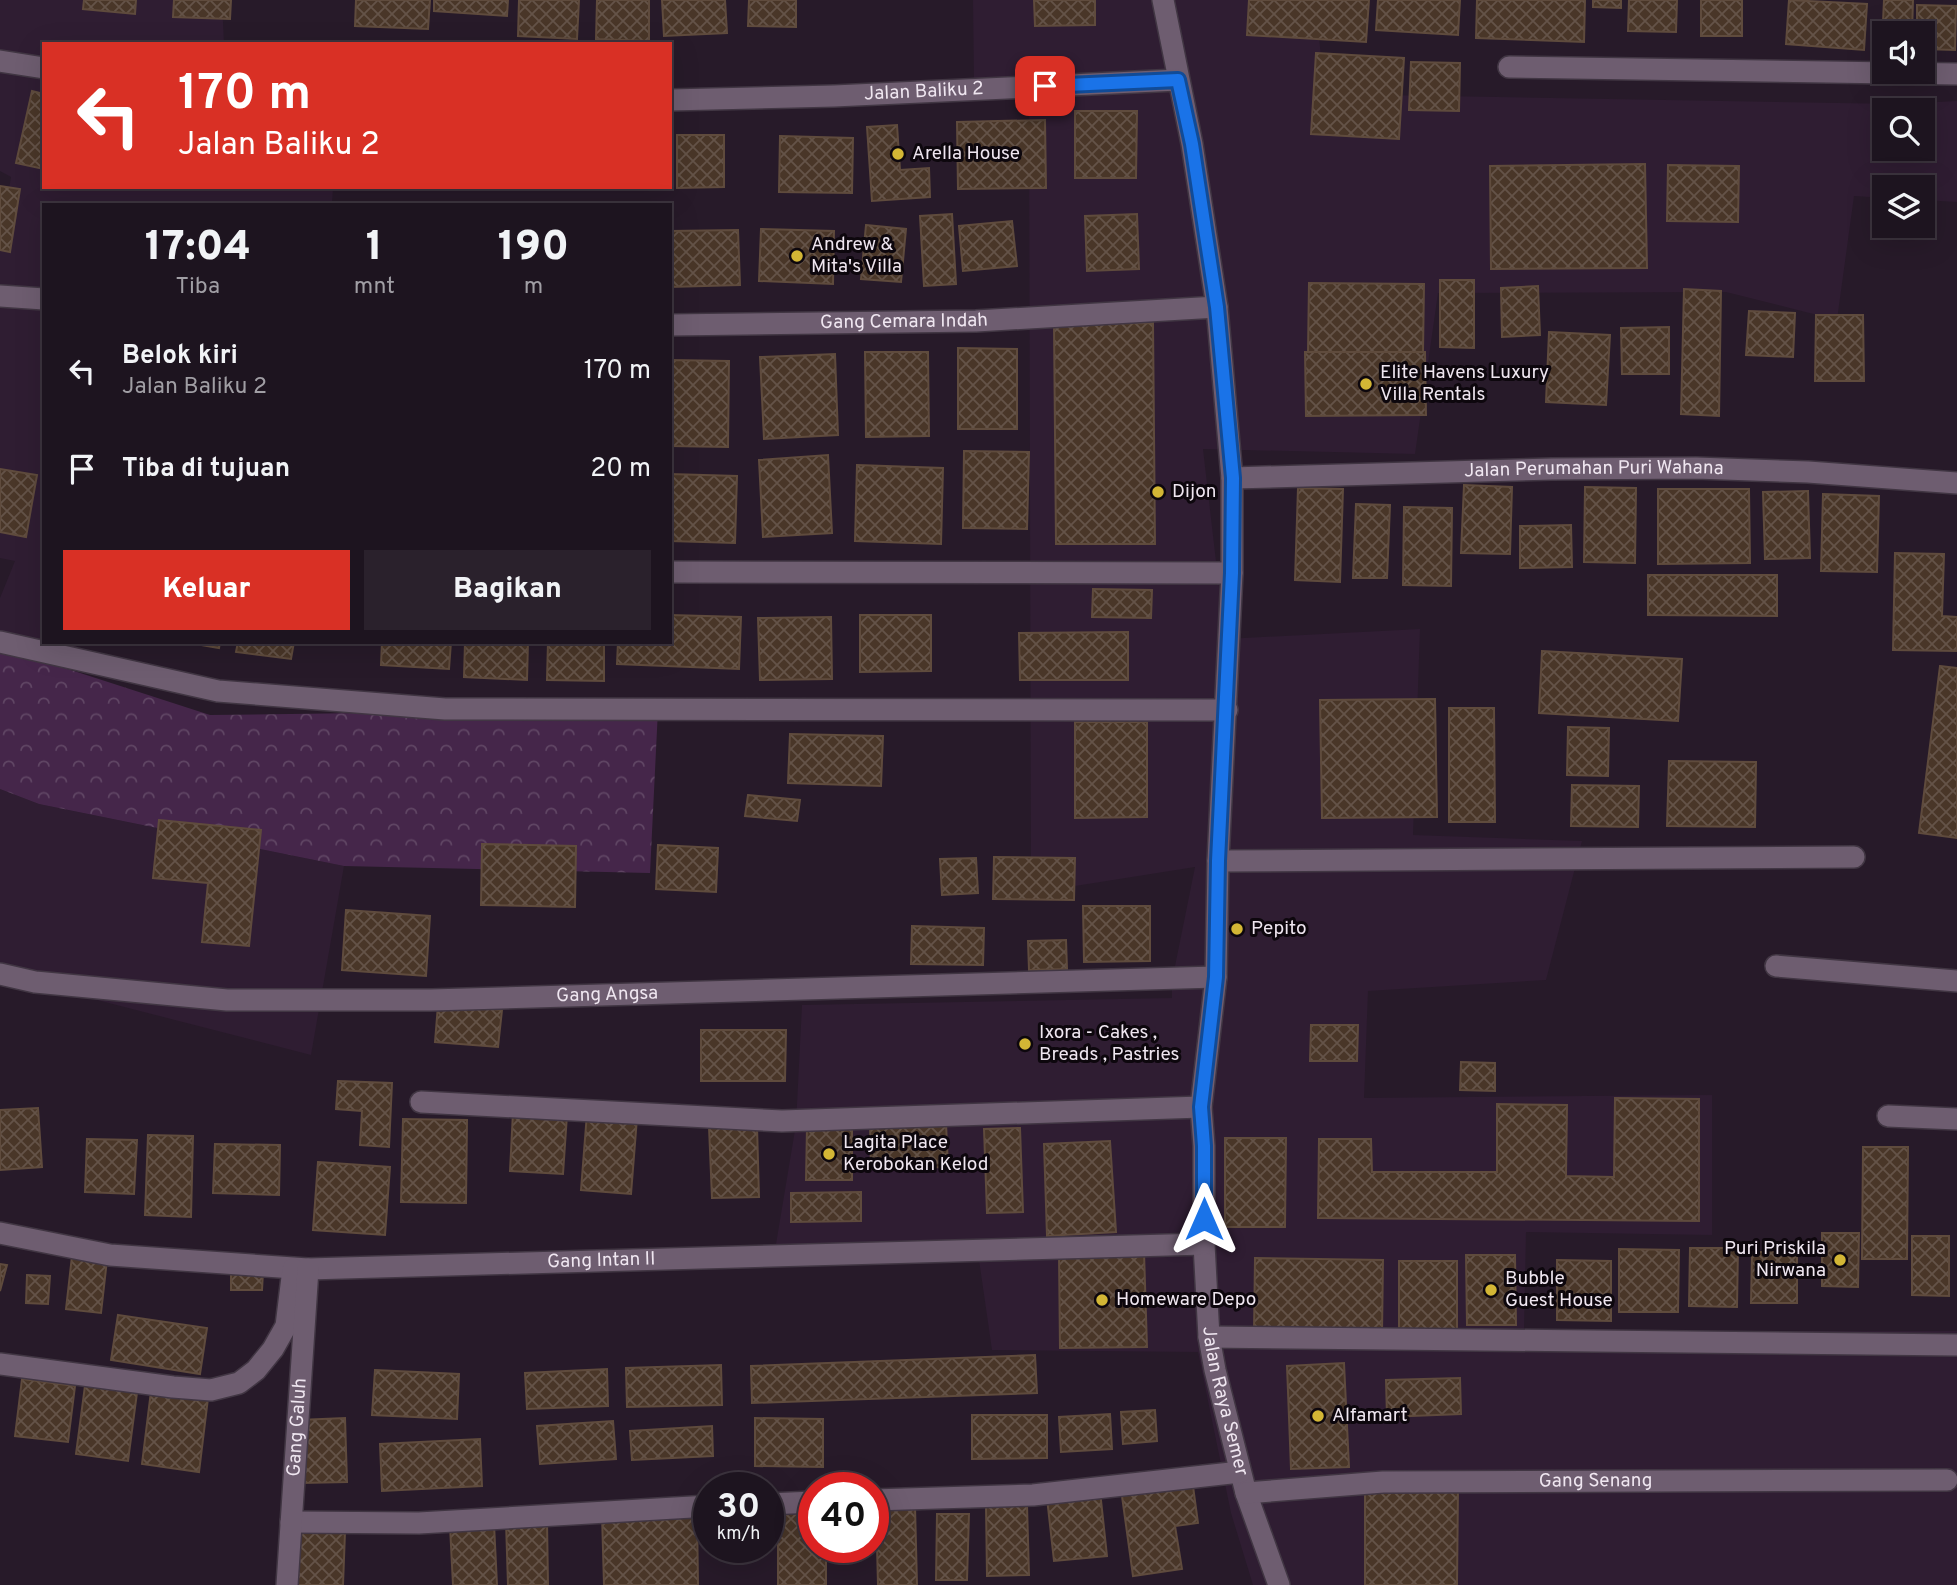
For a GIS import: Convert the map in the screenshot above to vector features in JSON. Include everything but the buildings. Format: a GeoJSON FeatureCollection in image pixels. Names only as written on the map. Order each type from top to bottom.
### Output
{"type":"FeatureCollection","features":[{"type":"Feature","properties":{"kind":"street","name":"Jalan Raya Semer"},"geometry":{"type":"LineString","coordinates":[[1163,0],[1192,144],[1217,307],[1233,478],[1232,573],[1218,861],[1216,977],[1201,1107],[1209,1337],[1240,1472],[1279,1585]]}},
{"type":"Feature","properties":{"kind":"street"},"geometry":{"type":"LineString","coordinates":[[0,61],[42,68]]}},
{"type":"Feature","properties":{"kind":"street"},"geometry":{"type":"LineString","coordinates":[[1509,67],[1957,74]]}},
{"type":"Feature","properties":{"kind":"street","name":"Jalan Baliku 2"},"geometry":{"type":"LineString","coordinates":[[672,100],[834,96],[1178,80]]}},
{"type":"Feature","properties":{"kind":"street"},"geometry":{"type":"LineString","coordinates":[[0,296],[42,299]]}},
{"type":"Feature","properties":{"kind":"street","name":"Gang Cemara Indah"},"geometry":{"type":"LineString","coordinates":[[672,325],[976,321],[1217,307]]}},
{"type":"Feature","properties":{"kind":"street","name":"Jalan Perumahan Puri Wahana"},"geometry":{"type":"LineString","coordinates":[[1233,478],[1552,469],[1696,468],[1808,472],[1957,483]]}},
{"type":"Feature","properties":{"kind":"street"},"geometry":{"type":"LineString","coordinates":[[672,572],[1232,573]]}},
{"type":"Feature","properties":{"kind":"street"},"geometry":{"type":"LineString","coordinates":[[0,642],[218,691],[445,709],[1227,709]]}},
{"type":"Feature","properties":{"kind":"street"},"geometry":{"type":"LineString","coordinates":[[1218,861],[1854,857]]}},
{"type":"Feature","properties":{"kind":"street"},"geometry":{"type":"LineString","coordinates":[[1776,966],[1957,982]]}},
{"type":"Feature","properties":{"kind":"street","name":"Gang Angsa"},"geometry":{"type":"LineString","coordinates":[[0,974],[35,982],[227,1000],[404,1000],[1216,977]]}},
{"type":"Feature","properties":{"kind":"street"},"geometry":{"type":"LineString","coordinates":[[421,1102],[782,1121],[1201,1107]]}},
{"type":"Feature","properties":{"kind":"street"},"geometry":{"type":"LineString","coordinates":[[1888,1116],[1957,1119]]}},
{"type":"Feature","properties":{"kind":"street","name":"Gang Intan II"},"geometry":{"type":"LineString","coordinates":[[0,1233],[110,1255],[300,1269],[1204,1244]]}},
{"type":"Feature","properties":{"kind":"street"},"geometry":{"type":"LineString","coordinates":[[0,1364],[211,1390],[239,1382],[256,1370],[273,1349],[286,1326],[300,1269]]}},
{"type":"Feature","properties":{"kind":"street","name":"Gang Galuh"},"geometry":{"type":"LineString","coordinates":[[287,1585],[300,1269]]}},
{"type":"Feature","properties":{"kind":"street"},"geometry":{"type":"LineString","coordinates":[[1209,1337],[1957,1345]]}},
{"type":"Feature","properties":{"kind":"street"},"geometry":{"type":"LineString","coordinates":[[889,1500],[1033,1495],[1240,1472]]}},
{"type":"Feature","properties":{"kind":"street","name":"Gang Senang"},"geometry":{"type":"LineString","coordinates":[[1246,1493],[1383,1482],[1947,1480]]}},
{"type":"Feature","properties":{"kind":"street"},"geometry":{"type":"LineString","coordinates":[[291,1522],[419,1523],[693,1507]]}},
{"type":"Feature","properties":{"kind":"shaded area"},"geometry":{"type":"Polygon","coordinates":[[[0,0],[222,0],[224,42],[42,42],[42,189],[333,189],[332,203],[42,203],[42,644],[77,644],[74,671],[0,650],[0,598],[15,561],[0,558],[0,242],[11,177],[0,171],[0,0]]]}},
{"type":"Feature","properties":{"kind":"shaded area"},"geometry":{"type":"Polygon","coordinates":[[[973,0],[1315,0],[1325,94],[1872,104],[1872,161],[1935,161],[1935,102],[1957,101],[1957,202],[1935,201],[1935,175],[1872,175],[1872,197],[1854,196],[1837,320],[1726,292],[1438,293],[1415,454],[1203,449],[1225,639],[1420,629],[1413,835],[1582,841],[1546,980],[1368,991],[1364,1098],[1712,1095],[1712,1235],[1526,1232],[1524,1331],[1957,1331],[1957,1585],[1253,1585],[1231,1513],[1198,1352],[992,1350],[977,1246],[773,1262],[796,1124],[802,1005],[1172,998],[1172,981],[1195,867],[1031,893],[1029,93],[974,84],[973,0]]]}},
{"type":"Feature","properties":{"kind":"shaded area"},"geometry":{"type":"Polygon","coordinates":[[[0,789],[39,804],[344,866],[311,1055],[0,975],[0,789]]]}},
{"type":"Feature","properties":{"kind":"green space"},"geometry":{"type":"Polygon","coordinates":[[[0,650],[210,715],[658,709],[650,873],[344,866],[39,804],[0,789],[0,650]]]}},
{"type":"Feature","properties":{"kind":"place","name":"Arella House"},"geometry":{"type":"Point","coordinates":[898,154]}},
{"type":"Feature","properties":{"kind":"place","name":"Andrew & Mita's Villa"},"geometry":{"type":"Point","coordinates":[797,256]}},
{"type":"Feature","properties":{"kind":"place","name":"Elite Havens Luxury Villa Rentals"},"geometry":{"type":"Point","coordinates":[1366,384]}},
{"type":"Feature","properties":{"kind":"place","name":"Dijon"},"geometry":{"type":"Point","coordinates":[1158,492]}},
{"type":"Feature","properties":{"kind":"place","name":"Pepito"},"geometry":{"type":"Point","coordinates":[1237,929]}},
{"type":"Feature","properties":{"kind":"place","name":"Ixora - Cakes , Breads , Pastries"},"geometry":{"type":"Point","coordinates":[1025,1044]}},
{"type":"Feature","properties":{"kind":"place","name":"Lagita Place Kerobokan Kelod"},"geometry":{"type":"Point","coordinates":[829,1154]}},
{"type":"Feature","properties":{"kind":"place","name":"Puri Priskila Nirwana"},"geometry":{"type":"Point","coordinates":[1840,1260]}},
{"type":"Feature","properties":{"kind":"place","name":"Bubble Guest House"},"geometry":{"type":"Point","coordinates":[1491,1290]}},
{"type":"Feature","properties":{"kind":"place","name":"Homeware Depo"},"geometry":{"type":"Point","coordinates":[1102,1300]}},
{"type":"Feature","properties":{"kind":"place","name":"Alfamart"},"geometry":{"type":"Point","coordinates":[1318,1416]}},
{"type":"Feature","properties":{"kind":"route"},"geometry":{"type":"LineString","coordinates":[[1045,86],[1178,80],[1192,144],[1217,307],[1233,478],[1232,573],[1218,861],[1216,977],[1201,1107],[1204,1219]]}}]}
